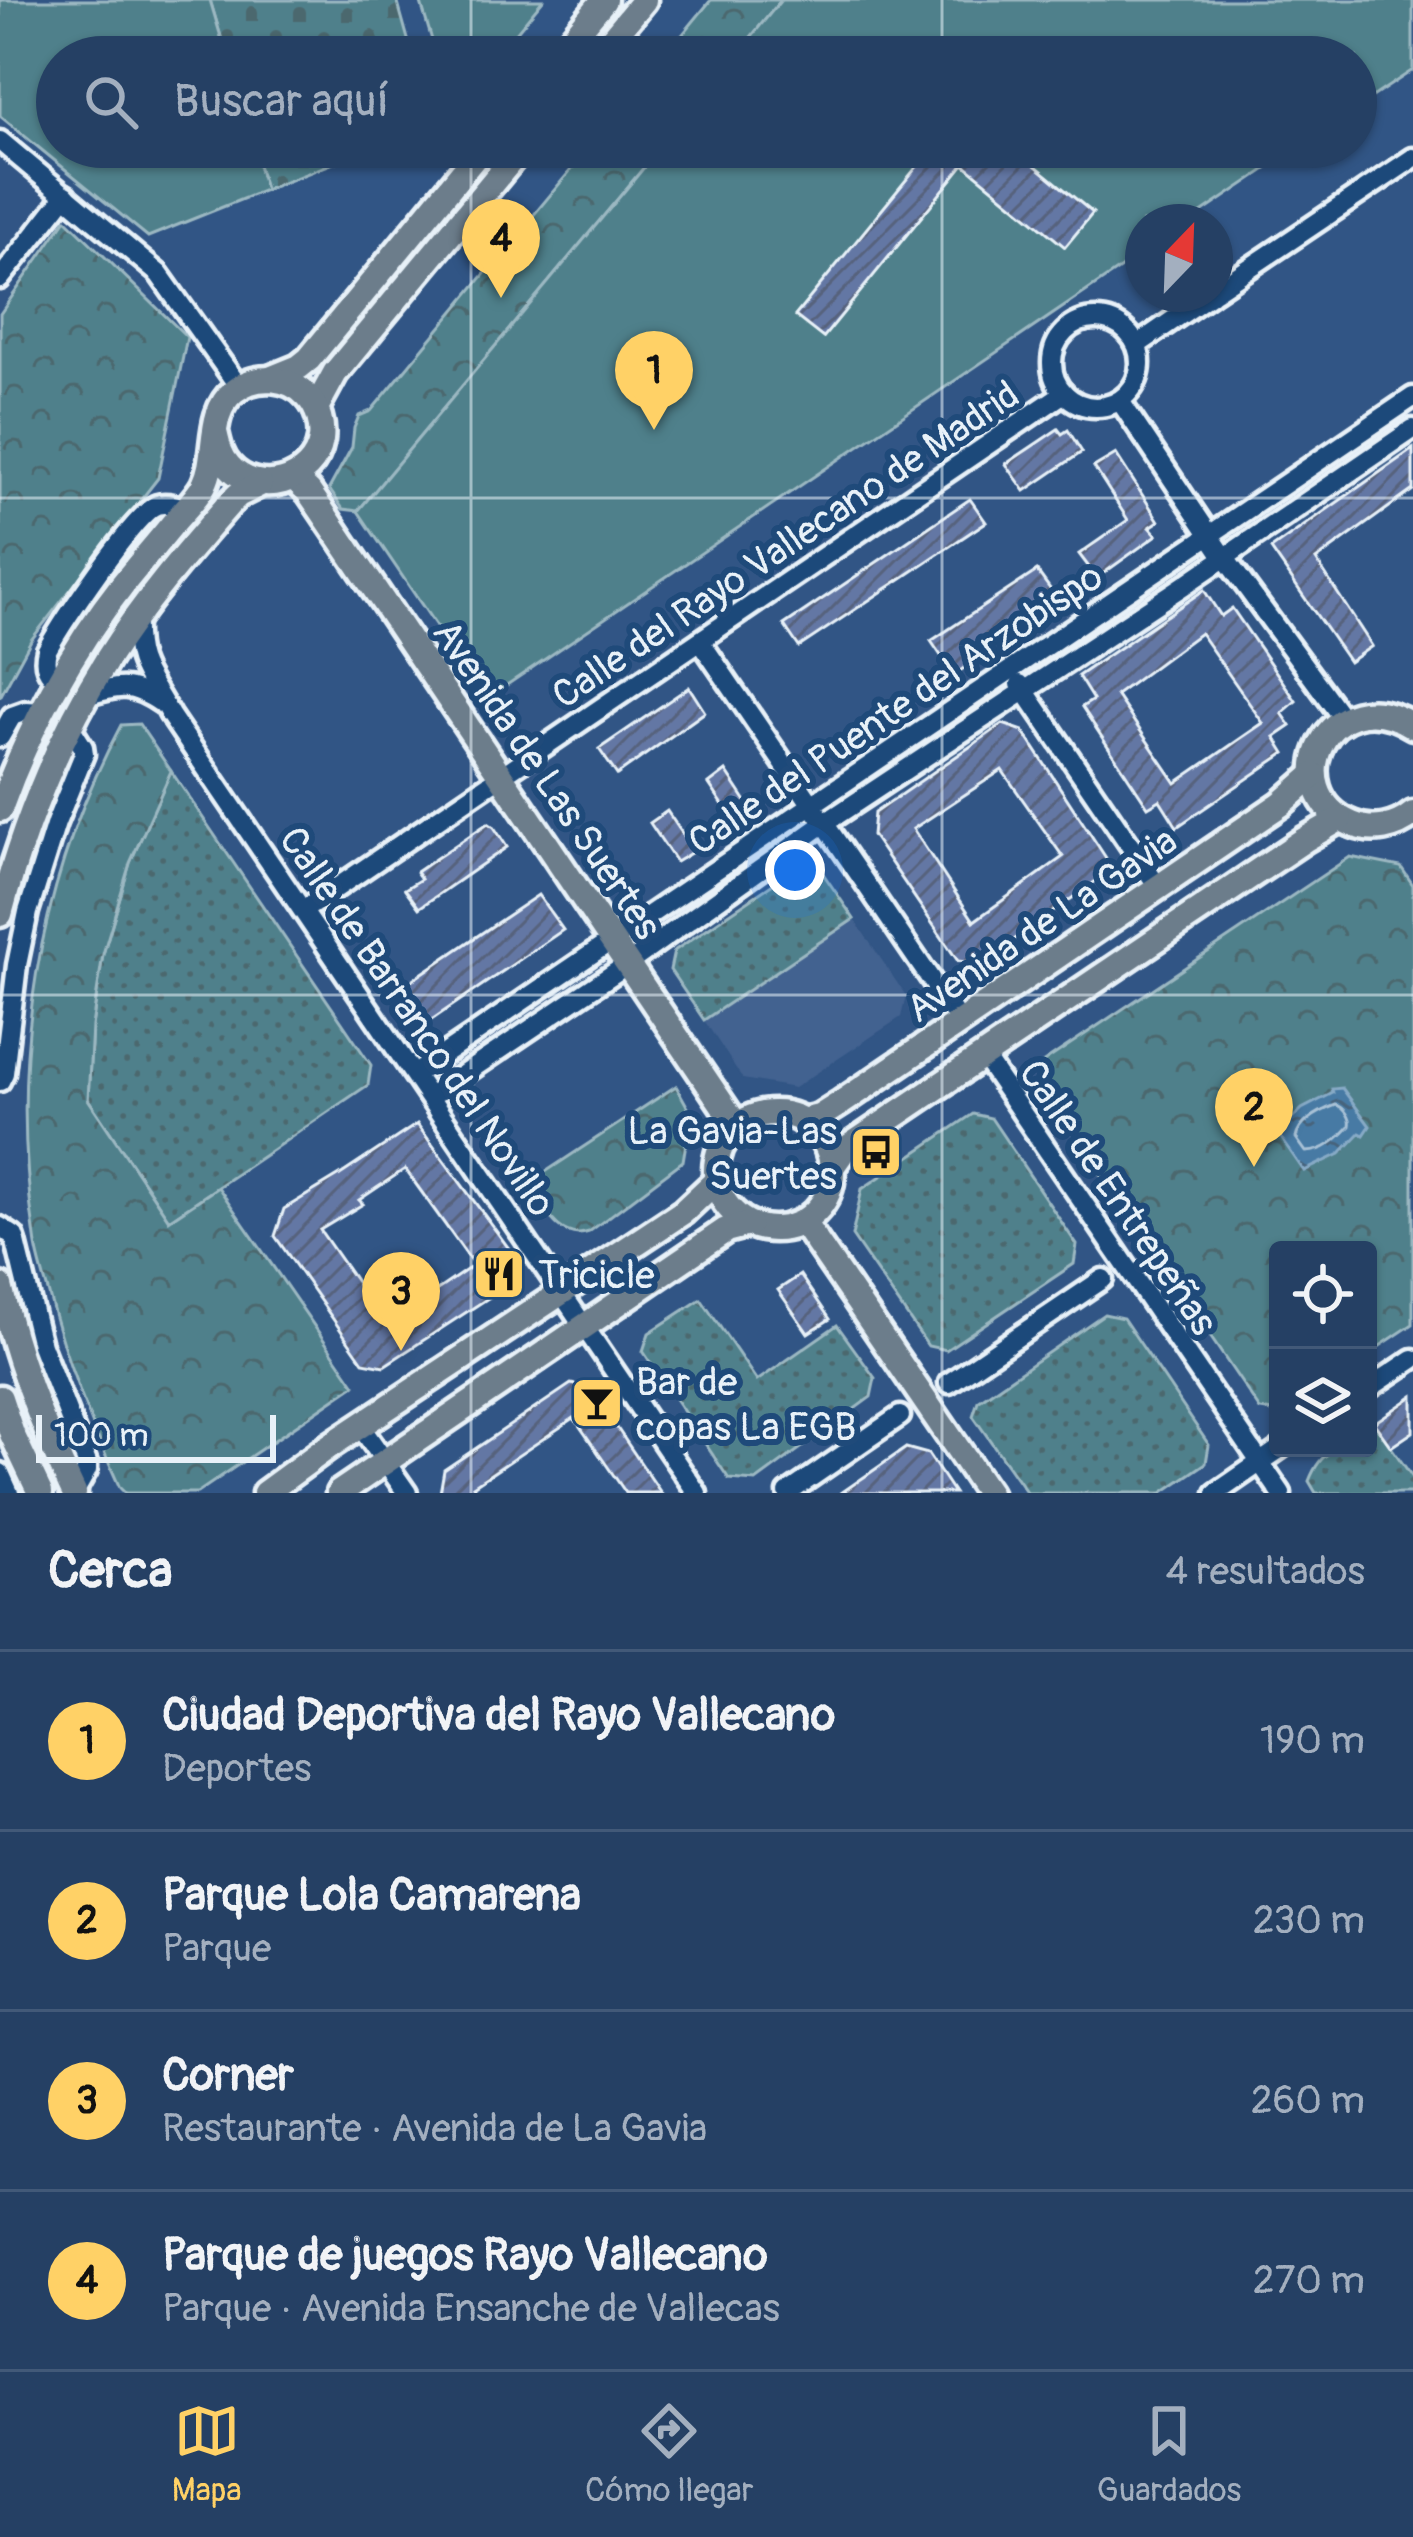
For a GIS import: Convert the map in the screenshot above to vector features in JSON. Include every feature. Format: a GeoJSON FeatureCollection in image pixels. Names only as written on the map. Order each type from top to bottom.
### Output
{"type":"FeatureCollection","features":[{"type":"Feature","properties":{"kind":"main road"},"geometry":{"type":"LineString","coordinates":[[574,36],[604,0]]}},
{"type":"Feature","properties":{"kind":"main road"},"geometry":{"type":"LineString","coordinates":[[614,36],[644,0]]}},
{"type":"Feature","properties":{"kind":"main road"},"geometry":{"type":"LineString","coordinates":[[0,809],[43,712],[104,610],[205,482],[221,406],[239,387],[272,378],[309,358],[466,168]]}},
{"type":"Feature","properties":{"kind":"main road"},"geometry":{"type":"LineString","coordinates":[[316,408],[335,373],[505,168]]}},
{"type":"Feature","properties":{"kind":"main road"},"geometry":{"type":"LineString","coordinates":[[215,433],[219,451],[243,478],[278,483],[307,468],[321,440],[316,408],[305,393],[272,378]]}},
{"type":"Feature","properties":{"kind":"main road","name":"Avenida de Las Suertes"},"geometry":{"type":"LineString","coordinates":[[294,478],[322,511],[737,1126]]}},
{"type":"Feature","properties":{"kind":"main road"},"geometry":{"type":"LineString","coordinates":[[0,914],[23,832],[86,695],[136,617],[228,505],[260,484]]}},
{"type":"Feature","properties":{"kind":"main road"},"geometry":{"type":"LineString","coordinates":[[1407,717],[1378,711],[1343,719],[1317,753],[1314,775],[1327,808],[1340,819],[1361,828],[1410,823]]}},
{"type":"Feature","properties":{"kind":"main road","name":"Avenida de La Gavia"},"geometry":{"type":"LineString","coordinates":[[802,1120],[819,1117],[841,1103],[1281,804],[1314,775]]}},
{"type":"Feature","properties":{"kind":"main road","name":"Avenida de La Gavia"},"geometry":{"type":"LineString","coordinates":[[832,1167],[844,1150],[1340,819]]}},
{"type":"Feature","properties":{"kind":"main road"},"geometry":{"type":"LineString","coordinates":[[769,1113],[802,1120],[827,1147],[832,1167],[826,1197],[814,1214],[784,1229],[748,1224],[723,1200],[716,1181],[718,1152],[728,1134],[750,1118],[769,1113]]}},
{"type":"Feature","properties":{"kind":"main road"},"geometry":{"type":"LineString","coordinates":[[265,1493],[683,1212],[716,1181]]}},
{"type":"Feature","properties":{"kind":"main road"},"geometry":{"type":"LineString","coordinates":[[803,1222],[988,1493]]}},
{"type":"Feature","properties":{"kind":"main road"},"geometry":{"type":"LineString","coordinates":[[339,1493],[726,1231],[748,1224]]}},
{"type":"Feature","properties":{"kind":"main road"},"geometry":{"type":"LineString","coordinates":[[0,1286],[42,1426],[74,1493]]}},
{"type":"Feature","properties":{"kind":"main road"},"geometry":{"type":"LineString","coordinates":[[0,1398],[40,1493]]}},
{"type":"Feature","properties":{"kind":"street"},"geometry":{"type":"LineString","coordinates":[[0,141],[159,274],[239,387]]}},
{"type":"Feature","properties":{"kind":"street"},"geometry":{"type":"LineString","coordinates":[[1233,280],[1413,158]]}},
{"type":"Feature","properties":{"kind":"street"},"geometry":{"type":"LineString","coordinates":[[0,279],[66,195]]}},
{"type":"Feature","properties":{"kind":"street"},"geometry":{"type":"LineString","coordinates":[[1137,345],[1185,312]]}},
{"type":"Feature","properties":{"kind":"street"},"geometry":{"type":"LineString","coordinates":[[1109,320],[1137,345],[1140,370],[1130,393],[1120,401],[1094,408],[1081,405],[1064,393],[1053,375],[1054,347],[1072,325],[1109,320]]}},
{"type":"Feature","properties":{"kind":"street","name":"Calle del Rayo Vallecano de Madrid"},"geometry":{"type":"LineString","coordinates":[[304,910],[1064,393]]}},
{"type":"Feature","properties":{"kind":"street","name":"Calle del Puente del Arzobispo"},"geometry":{"type":"LineString","coordinates":[[415,1074],[1413,397]]}},
{"type":"Feature","properties":{"kind":"street"},"geometry":{"type":"LineString","coordinates":[[1120,401],[1225,558],[1343,719]]}},
{"type":"Feature","properties":{"kind":"street","name":"Calle del Puente del Arzobispo"},"geometry":{"type":"LineString","coordinates":[[430,1097],[825,823],[1413,429]]}},
{"type":"Feature","properties":{"kind":"street","name":"Calle de Barranco del Novillo"},"geometry":{"type":"LineString","coordinates":[[136,617],[140,665],[166,706],[697,1493]]}},
{"type":"Feature","properties":{"kind":"street"},"geometry":{"type":"LineString","coordinates":[[700,641],[960,1022]]}},
{"type":"Feature","properties":{"kind":"street"},"geometry":{"type":"LineString","coordinates":[[1010,670],[1159,888]]}},
{"type":"Feature","properties":{"kind":"street"},"geometry":{"type":"LineString","coordinates":[[86,695],[128,687],[166,706]]}},
{"type":"Feature","properties":{"kind":"street"},"geometry":{"type":"LineString","coordinates":[[0,737],[12,716],[43,712]]}},
{"type":"Feature","properties":{"kind":"street"},"geometry":{"type":"LineString","coordinates":[[0,1081],[28,912],[84,754],[69,725]]}},
{"type":"Feature","properties":{"kind":"street","name":"Calle de Entrepeñas"},"geometry":{"type":"LineString","coordinates":[[984,1057],[1280,1493]]}},
{"type":"Feature","properties":{"kind":"street"},"geometry":{"type":"LineString","coordinates":[[0,1227],[14,1236],[40,1345],[87,1463],[74,1493]]}},
{"type":"Feature","properties":{"kind":"street"},"geometry":{"type":"LineString","coordinates":[[949,1383],[1103,1279]]}},
{"type":"Feature","properties":{"kind":"street"},"geometry":{"type":"LineString","coordinates":[[1377,1383],[1413,1359]]}},
{"type":"Feature","properties":{"kind":"street"},"geometry":{"type":"LineString","coordinates":[[788,1493],[901,1416]]}},
{"type":"Feature","properties":{"kind":"street"},"geometry":{"type":"LineString","coordinates":[[361,1427],[407,1493]]}},
{"type":"Feature","properties":{"kind":"street"},"geometry":{"type":"LineString","coordinates":[[1216,1493],[1269,1456]]}},
{"type":"Feature","properties":{"kind":"street"},"geometry":{"type":"LineString","coordinates":[[0,1473],[9,1493]]}},
{"type":"Feature","properties":{"kind":"shaded area"},"geometry":{"type":"Polygon","coordinates":[[[854,919],[906,996],[901,1017],[794,1088],[743,1079],[704,1020],[854,919]]]}},
{"type":"Feature","properties":{"kind":"green space"},"geometry":{"type":"Polygon","coordinates":[[[0,0],[210,0],[221,36],[36,36],[36,145],[0,116],[0,0]]]}},
{"type":"Feature","properties":{"kind":"green space"},"geometry":{"type":"Polygon","coordinates":[[[210,0],[397,0],[407,36],[221,36],[210,0]]]}},
{"type":"Feature","properties":{"kind":"green space"},"geometry":{"type":"Polygon","coordinates":[[[420,0],[543,0],[513,36],[431,36],[420,0]]]}},
{"type":"Feature","properties":{"kind":"green space"},"geometry":{"type":"Polygon","coordinates":[[[711,0],[781,0],[752,36],[681,36],[711,0]]]}},
{"type":"Feature","properties":{"kind":"green space"},"geometry":{"type":"Polygon","coordinates":[[[781,0],[1413,0],[1413,70],[1377,94],[1377,36],[752,36],[781,0]]]}},
{"type":"Feature","properties":{"kind":"green space"},"geometry":{"type":"Polygon","coordinates":[[[64,168],[259,168],[265,190],[148,237],[64,168]]]}},
{"type":"Feature","properties":{"kind":"green space"},"geometry":{"type":"Polygon","coordinates":[[[259,168],[321,168],[265,190],[259,168]]]}},
{"type":"Feature","properties":{"kind":"green space"},"geometry":{"type":"Polygon","coordinates":[[[573,168],[644,168],[358,511],[343,509],[329,489],[352,447],[359,416],[371,411],[573,168]]]}},
{"type":"Feature","properties":{"kind":"green space"},"geometry":{"type":"Polygon","coordinates":[[[644,168],[1268,168],[1215,204],[1125,204],[1125,265],[498,691],[479,689],[358,511],[644,168]]]}},
{"type":"Feature","properties":{"kind":"green space"},"geometry":{"type":"Polygon","coordinates":[[[66,219],[187,337],[158,478],[31,640],[0,697],[0,314],[66,219]]]}},
{"type":"Feature","properties":{"kind":"green space"},"geometry":{"type":"Polygon","coordinates":[[[139,724],[171,771],[130,863],[103,954],[88,1099],[169,1220],[218,1187],[355,1385],[197,1493],[125,1493],[120,1488],[55,1317],[37,1251],[27,1172],[28,1040],[50,910],[92,785],[121,725],[139,724]]]}},
{"type":"Feature","properties":{"kind":"green space"},"geometry":{"type":"Polygon","coordinates":[[[171,771],[371,1065],[368,1085],[169,1220],[88,1099],[103,954],[130,863],[171,771]]]}},
{"type":"Feature","properties":{"kind":"green space"},"geometry":{"type":"Polygon","coordinates":[[[1350,857],[1401,867],[1413,885],[1413,1324],[1377,1348],[1377,1241],[1269,1241],[1269,1412],[1260,1410],[1039,1084],[1042,1063],[1350,857]]]}},
{"type":"Feature","properties":{"kind":"green space"},"geometry":{"type":"Polygon","coordinates":[[[801,865],[820,869],[854,919],[704,1020],[670,970],[674,951],[801,865]]]}},
{"type":"Feature","properties":{"kind":"green space"},"geometry":{"type":"Polygon","coordinates":[[[676,1086],[691,1113],[683,1161],[589,1232],[578,1234],[560,1227],[527,1184],[676,1086]]]}},
{"type":"Feature","properties":{"kind":"green space"},"geometry":{"type":"Polygon","coordinates":[[[973,1114],[991,1118],[1077,1245],[1074,1264],[946,1350],[928,1346],[852,1236],[862,1189],[973,1114]]]}},
{"type":"Feature","properties":{"kind":"green space"},"geometry":{"type":"Polygon","coordinates":[[[701,1299],[757,1381],[837,1325],[875,1378],[871,1397],[756,1481],[729,1479],[643,1351],[649,1333],[701,1299]]]}},
{"type":"Feature","properties":{"kind":"green space"},"geometry":{"type":"Polygon","coordinates":[[[1104,1314],[1123,1318],[1209,1445],[1206,1463],[1162,1493],[1027,1493],[973,1416],[978,1401],[1104,1314]]]}},
{"type":"Feature","properties":{"kind":"green space"},"geometry":{"type":"Polygon","coordinates":[[[1377,1427],[1413,1478],[1413,1493],[1316,1493],[1309,1481],[1324,1457],[1377,1457],[1377,1427]]]}},
{"type":"Feature","properties":{"kind":"water"},"geometry":{"type":"Polygon","coordinates":[[[1342,1088],[1370,1126],[1340,1154],[1304,1171],[1277,1132],[1283,1121],[1287,1124],[1302,1109],[1333,1093],[1332,1089],[1342,1088]]]}},
{"type":"Feature","properties":{"kind":"building"},"geometry":{"type":"Polygon","coordinates":[[[916,168],[961,168],[823,338],[795,316],[916,168]]]}},
{"type":"Feature","properties":{"kind":"building"},"geometry":{"type":"Polygon","coordinates":[[[969,168],[1038,168],[1093,213],[1065,247],[969,168]]]}},
{"type":"Feature","properties":{"kind":"building"},"geometry":{"type":"Polygon","coordinates":[[[1058,429],[1062,434],[1068,430],[1082,452],[1025,491],[1006,464],[1058,429]]]}},
{"type":"Feature","properties":{"kind":"building"},"geometry":{"type":"Polygon","coordinates":[[[1413,449],[1413,490],[1316,560],[1372,646],[1349,662],[1271,549],[1413,449]]]}},
{"type":"Feature","properties":{"kind":"building"},"geometry":{"type":"Polygon","coordinates":[[[1116,454],[1159,521],[1150,527],[1157,535],[1097,578],[1079,554],[1128,520],[1094,467],[1116,454]]]}},
{"type":"Feature","properties":{"kind":"building"},"geometry":{"type":"Polygon","coordinates":[[[970,499],[986,522],[799,647],[784,625],[970,499]]]}},
{"type":"Feature","properties":{"kind":"building"},"geometry":{"type":"Polygon","coordinates":[[[1037,571],[1056,597],[983,646],[987,652],[954,675],[931,641],[1037,571]]]}},
{"type":"Feature","properties":{"kind":"building"},"geometry":{"type":"Polygon","coordinates":[[[1204,590],[1221,616],[1232,608],[1296,701],[1282,713],[1291,726],[1275,737],[1285,753],[1177,827],[1160,800],[1148,807],[1082,707],[1093,700],[1078,676],[1204,590]],[[1200,633],[1116,695],[1176,783],[1263,723],[1200,633]]]}},
{"type":"Feature","properties":{"kind":"building"},"geometry":{"type":"Polygon","coordinates":[[[689,687],[705,712],[617,775],[599,749],[689,687]]]}},
{"type":"Feature","properties":{"kind":"building"},"geometry":{"type":"Polygon","coordinates":[[[1003,724],[1023,731],[1106,858],[1103,876],[980,964],[958,961],[872,835],[874,813],[1003,724]],[[1002,770],[913,829],[974,921],[1063,857],[1002,770]]]}},
{"type":"Feature","properties":{"kind":"building"},"geometry":{"type":"Polygon","coordinates":[[[726,771],[753,812],[736,824],[709,784],[726,771]]]}},
{"type":"Feature","properties":{"kind":"building"},"geometry":{"type":"Polygon","coordinates":[[[667,811],[694,851],[676,862],[650,823],[667,811]]]}},
{"type":"Feature","properties":{"kind":"building"},"geometry":{"type":"Polygon","coordinates":[[[488,823],[507,847],[419,908],[405,889],[421,879],[416,872],[488,823]]]}},
{"type":"Feature","properties":{"kind":"building"},"geometry":{"type":"Polygon","coordinates":[[[538,895],[563,930],[430,1021],[405,985],[538,895]]]}},
{"type":"Feature","properties":{"kind":"building"},"geometry":{"type":"Polygon","coordinates":[[[417,1124],[516,1258],[508,1285],[384,1366],[363,1362],[275,1236],[284,1209],[417,1124]],[[405,1169],[359,1200],[363,1204],[320,1230],[384,1322],[474,1265],[405,1169]]]}},
{"type":"Feature","properties":{"kind":"building"},"geometry":{"type":"Polygon","coordinates":[[[800,1275],[830,1319],[808,1333],[778,1290],[800,1275]]]}},
{"type":"Feature","properties":{"kind":"building"},"geometry":{"type":"Polygon","coordinates":[[[571,1384],[590,1388],[661,1493],[626,1493],[574,1418],[473,1486],[478,1493],[440,1493],[444,1470],[571,1384]]]}},
{"type":"Feature","properties":{"kind":"building"},"geometry":{"type":"Polygon","coordinates":[[[1413,1396],[1413,1432],[1391,1447],[1377,1421],[1413,1396]]]}},
{"type":"Feature","properties":{"kind":"building"},"geometry":{"type":"Polygon","coordinates":[[[906,1448],[928,1454],[954,1493],[841,1493],[906,1448]]]}},
{"type":"Feature","properties":{"kind":"place","name":"Parque de juegos Rayo Vallecano"},"geometry":{"type":"Point","coordinates":[501,298]}},
{"type":"Feature","properties":{"kind":"place","name":"Ciudad Deportiva del Rayo Vallecano"},"geometry":{"type":"Point","coordinates":[654,430]}},
{"type":"Feature","properties":{"kind":"place","name":"La Gavia-Las Suertes"},"geometry":{"type":"Point","coordinates":[876,1152]}},
{"type":"Feature","properties":{"kind":"place","name":"Parque Lola Camarena"},"geometry":{"type":"Point","coordinates":[1254,1167]}},
{"type":"Feature","properties":{"kind":"place","name":"Tricicle"},"geometry":{"type":"Point","coordinates":[499,1274]}},
{"type":"Feature","properties":{"kind":"place","name":"Corner"},"geometry":{"type":"Point","coordinates":[401,1351]}},
{"type":"Feature","properties":{"kind":"place","name":"Bar de copas La EGB"},"geometry":{"type":"Point","coordinates":[597,1403]}}]}
